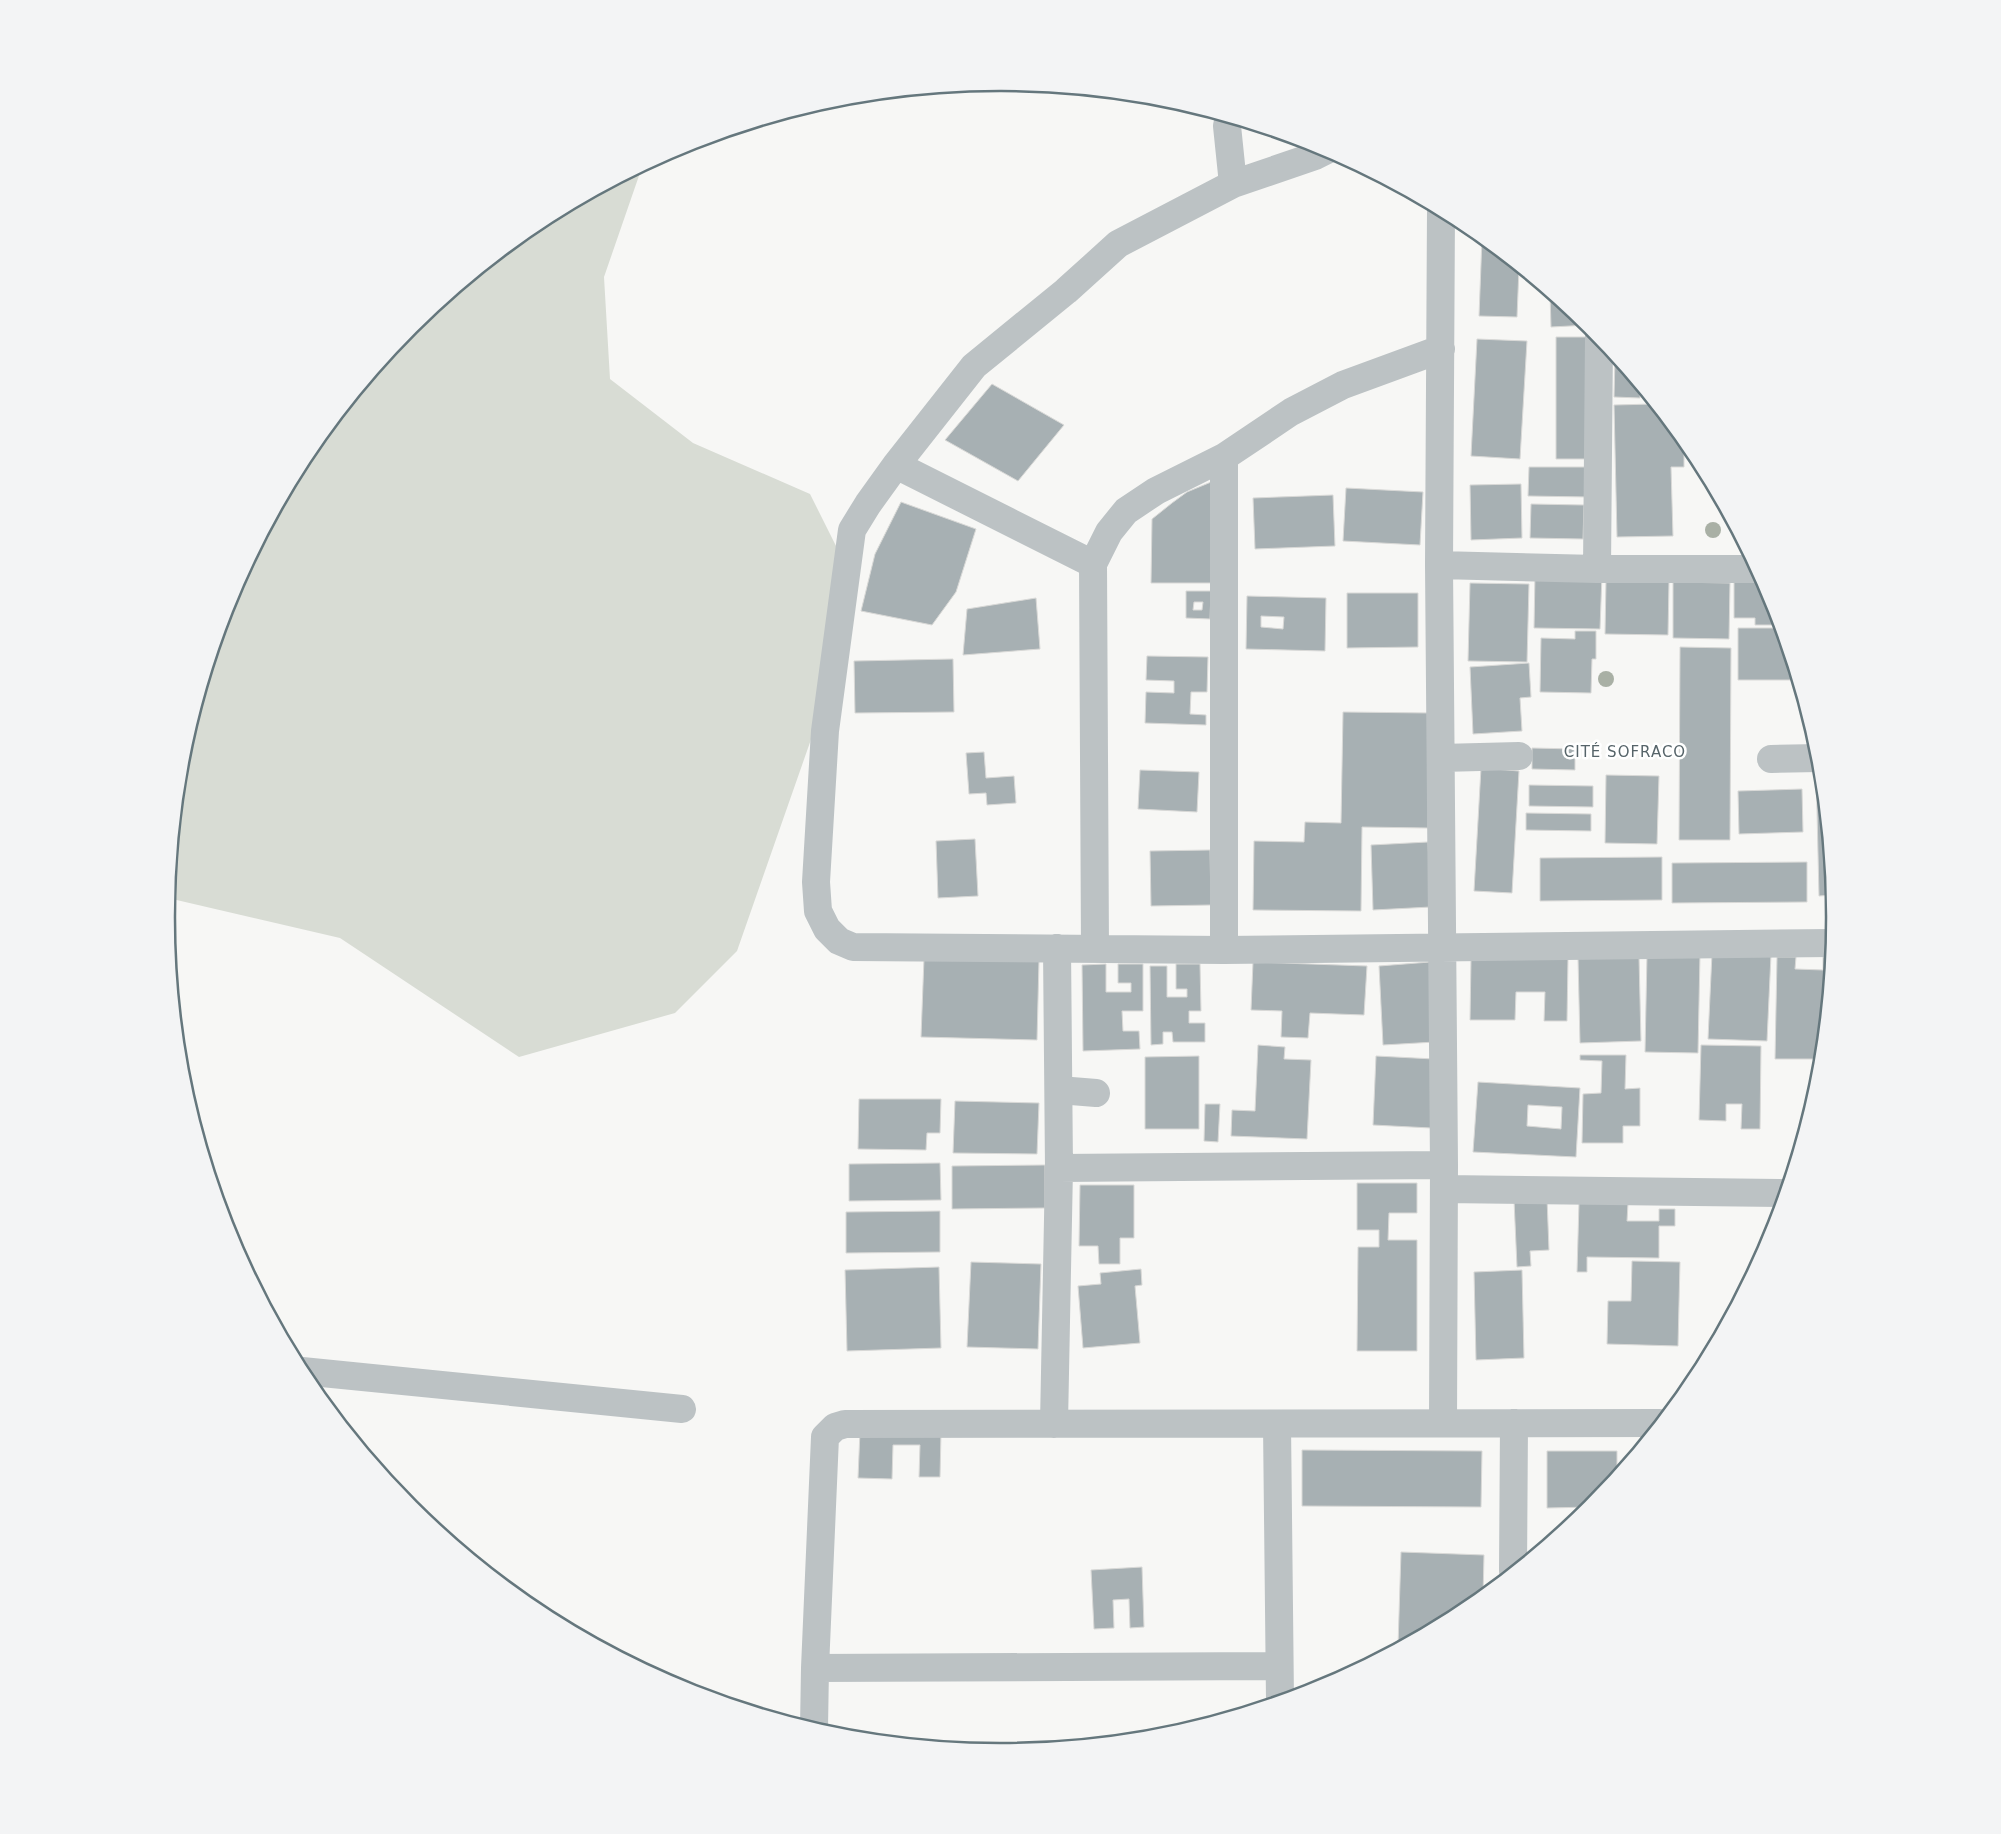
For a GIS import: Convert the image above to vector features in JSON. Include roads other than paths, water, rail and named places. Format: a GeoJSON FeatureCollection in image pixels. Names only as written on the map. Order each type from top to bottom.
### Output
{"type":"FeatureCollection","features":[{"type":"Feature","properties":{"kind":"street"},"geometry":{"type":"LineString","coordinates":[[1228,123],[1232,184]]}},
{"type":"Feature","properties":{"kind":"street"},"geometry":{"type":"LineString","coordinates":[[1318,154],[1232,184],[1118,244],[1066,291],[974,366],[896,465],[868,504],[852,530],[825,731],[816,882],[818,911],[827,929],[839,941],[853,947],[1224,950],[1825,943]]}},
{"type":"Feature","properties":{"kind":"street"},"geometry":{"type":"LineString","coordinates":[[1441,219],[1438,565],[1443,947],[1443,1423]]}},
{"type":"Feature","properties":{"kind":"street"},"geometry":{"type":"LineString","coordinates":[[1597,569],[1598,348]]}},
{"type":"Feature","properties":{"kind":"street"},"geometry":{"type":"LineString","coordinates":[[1095,948],[1092,564],[1109,532],[1126,511],[1156,491],[1224,457],[1291,412],[1343,385],[1441,349]]}},
{"type":"Feature","properties":{"kind":"street"},"geometry":{"type":"LineString","coordinates":[[1224,457],[1224,950]]}},
{"type":"Feature","properties":{"kind":"street"},"geometry":{"type":"LineString","coordinates":[[896,465],[1092,564]]}},
{"type":"Feature","properties":{"kind":"street"},"geometry":{"type":"LineString","coordinates":[[1438,565],[1597,569],[1749,569]]}},
{"type":"Feature","properties":{"kind":"street"},"geometry":{"type":"LineString","coordinates":[[1441,758],[1520,756]]}},
{"type":"Feature","properties":{"kind":"street"},"geometry":{"type":"LineString","coordinates":[[1771,759],[1810,758]]}},
{"type":"Feature","properties":{"kind":"street"},"geometry":{"type":"LineString","coordinates":[[1054,1424],[1059,1168],[1057,948]]}},
{"type":"Feature","properties":{"kind":"street"},"geometry":{"type":"LineString","coordinates":[[1059,1090],[1096,1093]]}},
{"type":"Feature","properties":{"kind":"street"},"geometry":{"type":"LineString","coordinates":[[1059,1168],[1444,1177],[1778,1192]]}},
{"type":"Feature","properties":{"kind":"street"},"geometry":{"type":"LineString","coordinates":[[311,1372],[682,1409]]}},
{"type":"Feature","properties":{"kind":"street"},"geometry":{"type":"LineString","coordinates":[[1513,1564],[1514,1423]]}},
{"type":"Feature","properties":{"kind":"street"},"geometry":{"type":"LineString","coordinates":[[814,1721],[825,1437],[835,1427],[846,1424],[1653,1423]]}},
{"type":"Feature","properties":{"kind":"street"},"geometry":{"type":"LineString","coordinates":[[1278,1424],[1280,1694]]}},
{"type":"Feature","properties":{"kind":"street"},"geometry":{"type":"LineString","coordinates":[[815,1668],[1279,1666]]}},
{"type":"Feature","properties":{"kind":"district","name":"CITÉ SOFRACO"},"geometry":{"type":"Point","coordinates":[1625,752]}}]}
